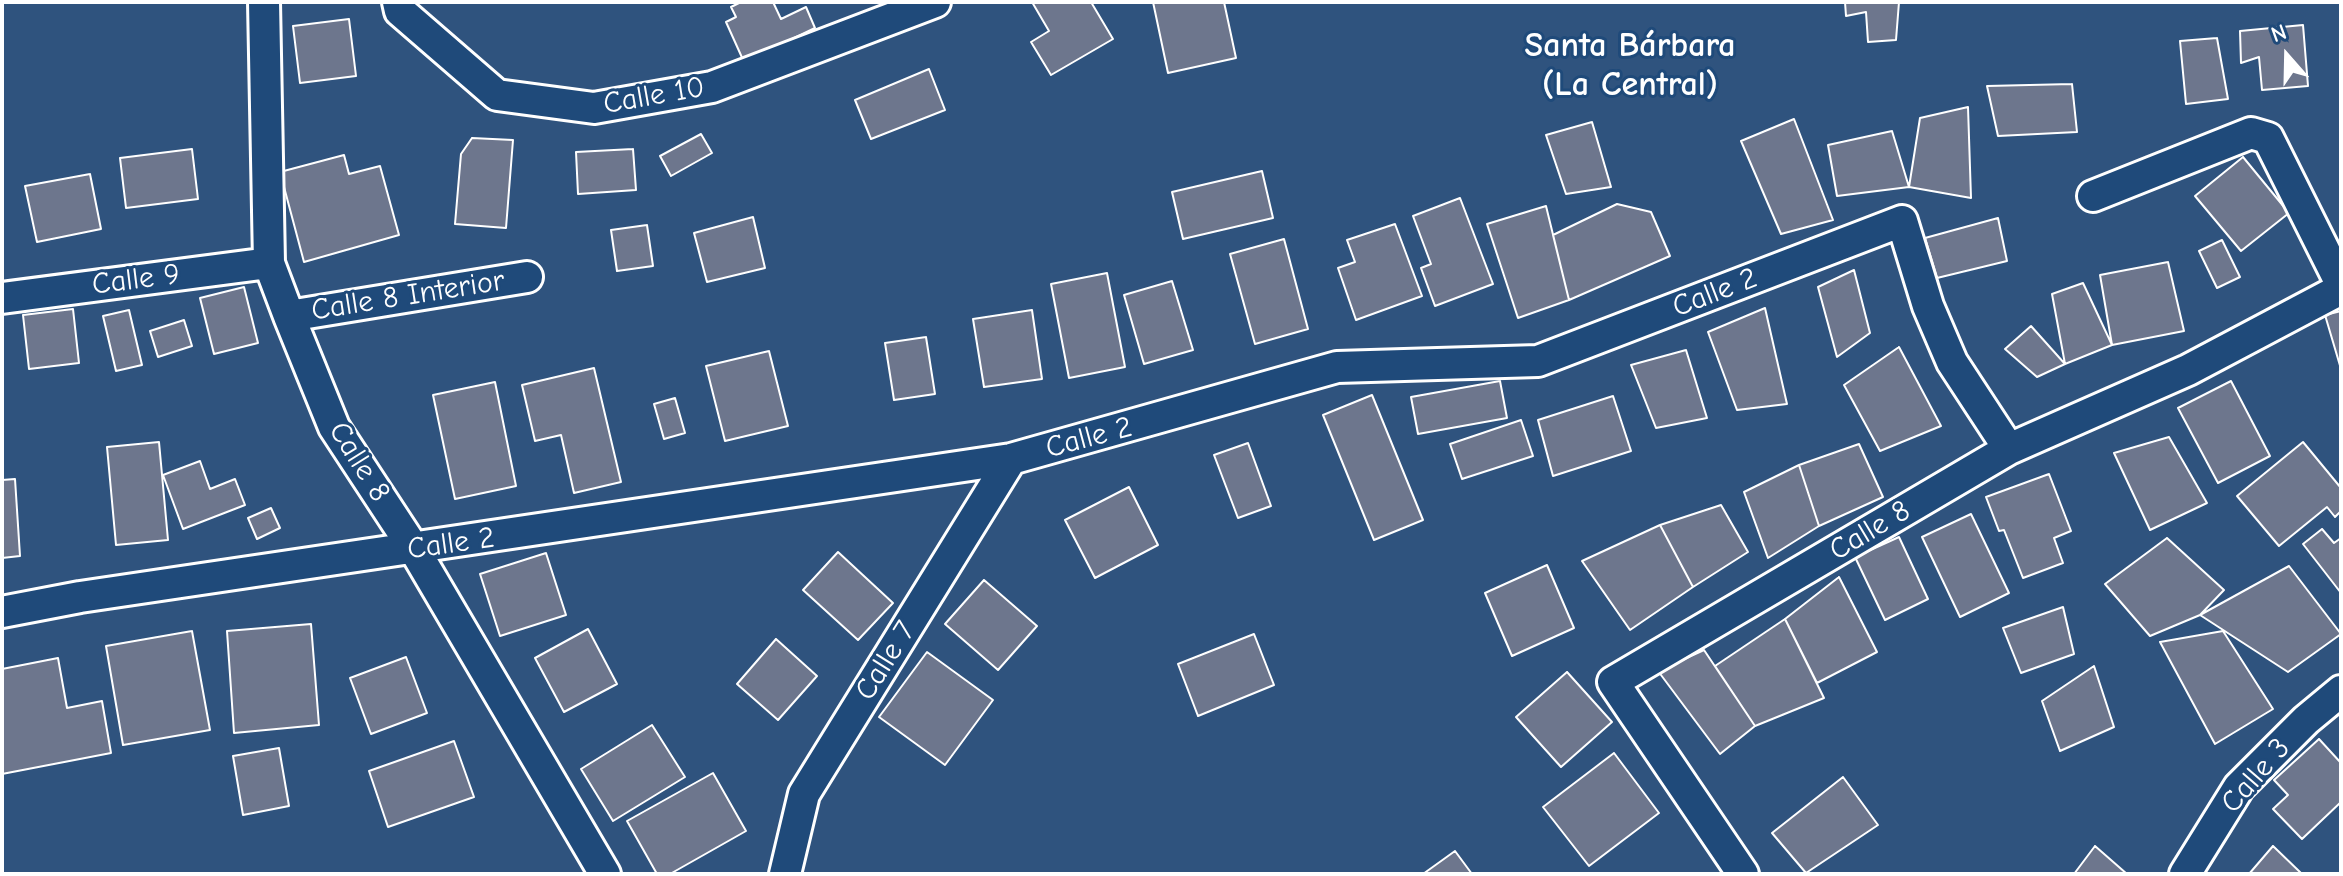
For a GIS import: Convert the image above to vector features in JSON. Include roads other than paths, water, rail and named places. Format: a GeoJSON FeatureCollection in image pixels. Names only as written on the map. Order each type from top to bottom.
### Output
{"type":"FeatureCollection","features":[{"type":"Feature","properties":{"kind":"street","name":"Calle 8"},"geometry":{"type":"LineString","coordinates":[[264,2],[269,263],[289,316],[334,427],[414,549],[605,874]]}},
{"type":"Feature","properties":{"kind":"street","name":"Calle 10"},"geometry":{"type":"LineString","coordinates":[[398,2],[400,11],[497,95],[594,108],[712,87],[935,2]]}},
{"type":"Feature","properties":{"kind":"street"},"geometry":{"type":"LineString","coordinates":[[2093,196],[2251,133],[2268,138],[2341,286]]}},
{"type":"Feature","properties":{"kind":"street","name":"Calle 2"},"geometry":{"type":"LineString","coordinates":[[2,612],[80,597],[1011,459],[1337,367],[1538,361],[1902,221],[1928,306],[1952,362],[2009,449]]}},
{"type":"Feature","properties":{"kind":"street","name":"Calle 9"},"geometry":{"type":"LineString","coordinates":[[2,298],[269,263]]}},
{"type":"Feature","properties":{"kind":"street","name":"Calle 8 Interior"},"geometry":{"type":"LineString","coordinates":[[289,316],[527,277]]}},
{"type":"Feature","properties":{"kind":"street","name":"Calle 8"},"geometry":{"type":"LineString","coordinates":[[1743,874],[1613,682],[2009,449],[2188,370],[2341,286]]}},
{"type":"Feature","properties":{"kind":"street","name":"Calle 7"},"geometry":{"type":"LineString","coordinates":[[785,874],[804,794],[1011,459]]}},
{"type":"Feature","properties":{"kind":"street","name":"Calle 3"},"geometry":{"type":"LineString","coordinates":[[2185,874],[2239,787],[2306,720],[2341,691]]}},
{"type":"Feature","properties":{"kind":"district","name":"Santa Bárbara (La Central)"},"geometry":{"type":"Point","coordinates":[1630,66]}}]}
